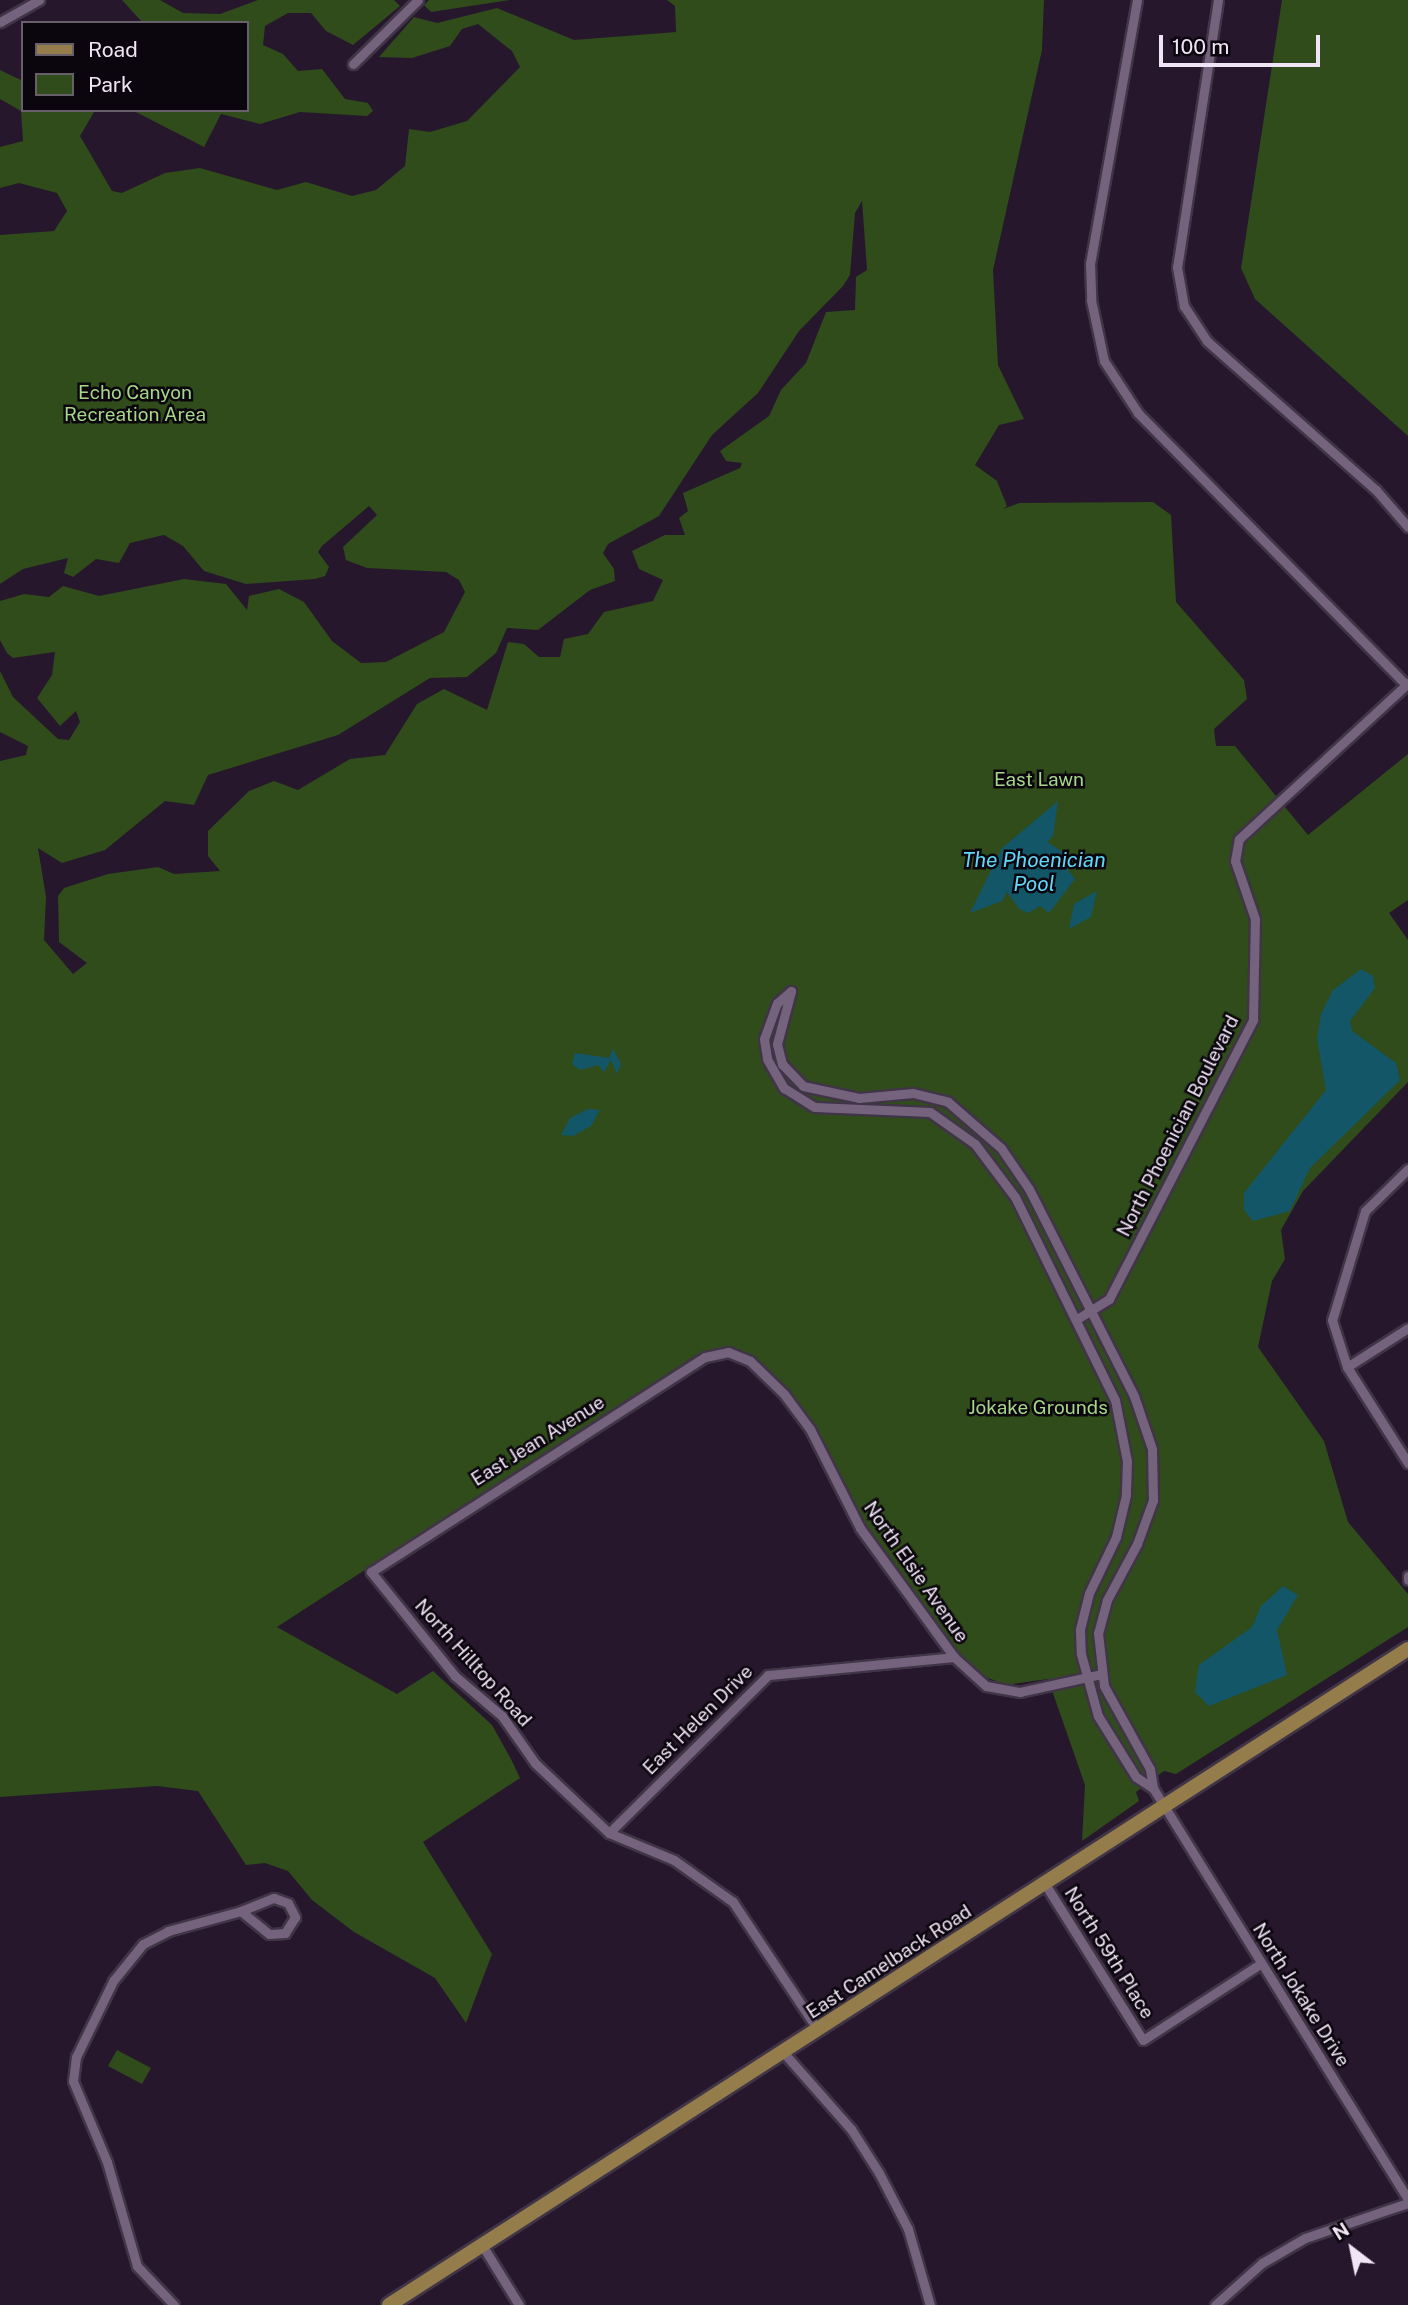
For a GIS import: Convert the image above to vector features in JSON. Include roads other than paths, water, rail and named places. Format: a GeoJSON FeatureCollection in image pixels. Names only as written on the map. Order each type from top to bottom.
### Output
{"type":"FeatureCollection","features":[{"type":"Feature","properties":{"kind":"main road","name":"East Camelback Road"},"geometry":{"type":"LineString","coordinates":[[389,2305],[1408,1649]]}},
{"type":"Feature","properties":{"kind":"street"},"geometry":{"type":"LineString","coordinates":[[0,22],[39,0]]}},
{"type":"Feature","properties":{"kind":"street"},"geometry":{"type":"LineString","coordinates":[[353,64],[418,0]]}},
{"type":"Feature","properties":{"kind":"street"},"geometry":{"type":"LineString","coordinates":[[1137,0],[1090,263],[1091,300],[1104,361],[1138,413],[1407,684]]}},
{"type":"Feature","properties":{"kind":"street"},"geometry":{"type":"LineString","coordinates":[[1218,0],[1177,267],[1184,306],[1207,341],[1376,490],[1408,527]]}},
{"type":"Feature","properties":{"kind":"street","name":"North Phoenician Boulevard"},"geometry":{"type":"LineString","coordinates":[[1077,1319],[1109,1299],[1253,1020],[1255,919],[1235,861],[1239,839],[1407,684]]}},
{"type":"Feature","properties":{"kind":"street"},"geometry":{"type":"LineString","coordinates":[[1153,1788],[1136,1777],[1109,1735],[1084,1678],[1080,1630],[1089,1593],[1121,1524],[1127,1461],[1115,1400],[1015,1197],[993,1163],[954,1125],[908,1107],[815,1107],[784,1088],[767,1059],[764,1039],[777,1003],[791,991],[776,1044],[782,1064],[803,1086],[859,1098],[913,1093],[948,1102],[1001,1148],[1029,1189],[1134,1396],[1152,1449],[1153,1500],[1137,1544],[1107,1600],[1098,1633],[1101,1674],[1113,1710],[1150,1769],[1153,1788],[1165,1807]]}},
{"type":"Feature","properties":{"kind":"street"},"geometry":{"type":"LineString","coordinates":[[1408,1169],[1364,1211],[1352,1242],[1332,1320],[1347,1367],[1408,1463]]}},
{"type":"Feature","properties":{"kind":"street"},"geometry":{"type":"LineString","coordinates":[[1347,1367],[1408,1328]]}},
{"type":"Feature","properties":{"kind":"street","name":"North Elsie Avenue"},"geometry":{"type":"LineString","coordinates":[[729,1352],[750,1361],[784,1394],[810,1429],[860,1528],[954,1657],[986,1686],[1020,1692],[1101,1674]]}},
{"type":"Feature","properties":{"kind":"street","name":"East Jean Avenue"},"geometry":{"type":"LineString","coordinates":[[371,1572],[705,1357],[729,1352]]}},
{"type":"Feature","properties":{"kind":"street","name":"North Hilltop Road"},"geometry":{"type":"LineString","coordinates":[[371,1572],[455,1676],[502,1716],[535,1763],[609,1833],[674,1860],[733,1902],[818,2030]]}},
{"type":"Feature","properties":{"kind":"street","name":"East Helen Drive"},"geometry":{"type":"LineString","coordinates":[[609,1833],[768,1675],[954,1657]]}},
{"type":"Feature","properties":{"kind":"street","name":"North Jokake Drive"},"geometry":{"type":"LineString","coordinates":[[1165,1807],[1408,2201]]}},
{"type":"Feature","properties":{"kind":"street","name":"North 59th Place"},"geometry":{"type":"LineString","coordinates":[[1045,1884],[1143,2040],[1260,1964]]}},
{"type":"Feature","properties":{"kind":"street"},"geometry":{"type":"LineString","coordinates":[[174,2305],[138,2266],[107,2162],[74,2081],[76,2057],[113,1981],[142,1944],[168,1931],[241,1911],[274,1898],[288,1903],[295,1917],[285,1933],[269,1934],[241,1911]]}},
{"type":"Feature","properties":{"kind":"street"},"geometry":{"type":"LineString","coordinates":[[783,2052],[851,2129],[879,2173],[908,2229],[930,2305]]}},
{"type":"Feature","properties":{"kind":"street"},"geometry":{"type":"LineString","coordinates":[[1215,2305],[1262,2263],[1305,2238],[1408,2201]]}},
{"type":"Feature","properties":{"kind":"street"},"geometry":{"type":"LineString","coordinates":[[482,2245],[519,2305]]}},
{"type":"Feature","properties":{"kind":"water","name":"The Phoenician Pool"},"geometry":{"type":"Polygon","coordinates":[[[1058,801],[1053,836],[1047,842],[1071,857],[1068,870],[1075,879],[1049,913],[1040,906],[1028,913],[1019,909],[1007,892],[1002,901],[970,913],[1002,848],[1058,801]]]}},
{"type":"Feature","properties":{"kind":"water"},"geometry":{"type":"Polygon","coordinates":[[[1097,891],[1091,917],[1069,929],[1074,904],[1097,891]]]}},
{"type":"Feature","properties":{"kind":"water"},"geometry":{"type":"Polygon","coordinates":[[[1361,969],[1373,976],[1375,988],[1350,1021],[1352,1031],[1396,1063],[1400,1080],[1310,1168],[1290,1211],[1253,1221],[1244,1210],[1244,1193],[1326,1090],[1317,1039],[1321,1014],[1333,990],[1361,969]]]}},
{"type":"Feature","properties":{"kind":"water"},"geometry":{"type":"Polygon","coordinates":[[[613,1049],[621,1064],[617,1074],[611,1060],[604,1072],[598,1065],[580,1070],[572,1064],[575,1053],[609,1058],[613,1049]]]}},
{"type":"Feature","properties":{"kind":"water"},"geometry":{"type":"Polygon","coordinates":[[[588,1109],[600,1110],[591,1126],[573,1136],[561,1135],[570,1118],[588,1109]]]}},
{"type":"Feature","properties":{"kind":"water"},"geometry":{"type":"Polygon","coordinates":[[[1283,1586],[1298,1595],[1277,1630],[1287,1675],[1209,1706],[1195,1692],[1199,1665],[1252,1627],[1261,1606],[1283,1586]]]}},
{"type":"Feature","properties":{"kind":"park label","name":"Echo Canyon Recreation Area"},"geometry":{"type":"Point","coordinates":[135,404]}},
{"type":"Feature","properties":{"kind":"park label","name":"East Lawn"},"geometry":{"type":"Point","coordinates":[1039,780]}},
{"type":"Feature","properties":{"kind":"park label","name":"Jokake Grounds"},"geometry":{"type":"Point","coordinates":[1038,1408]}}]}
